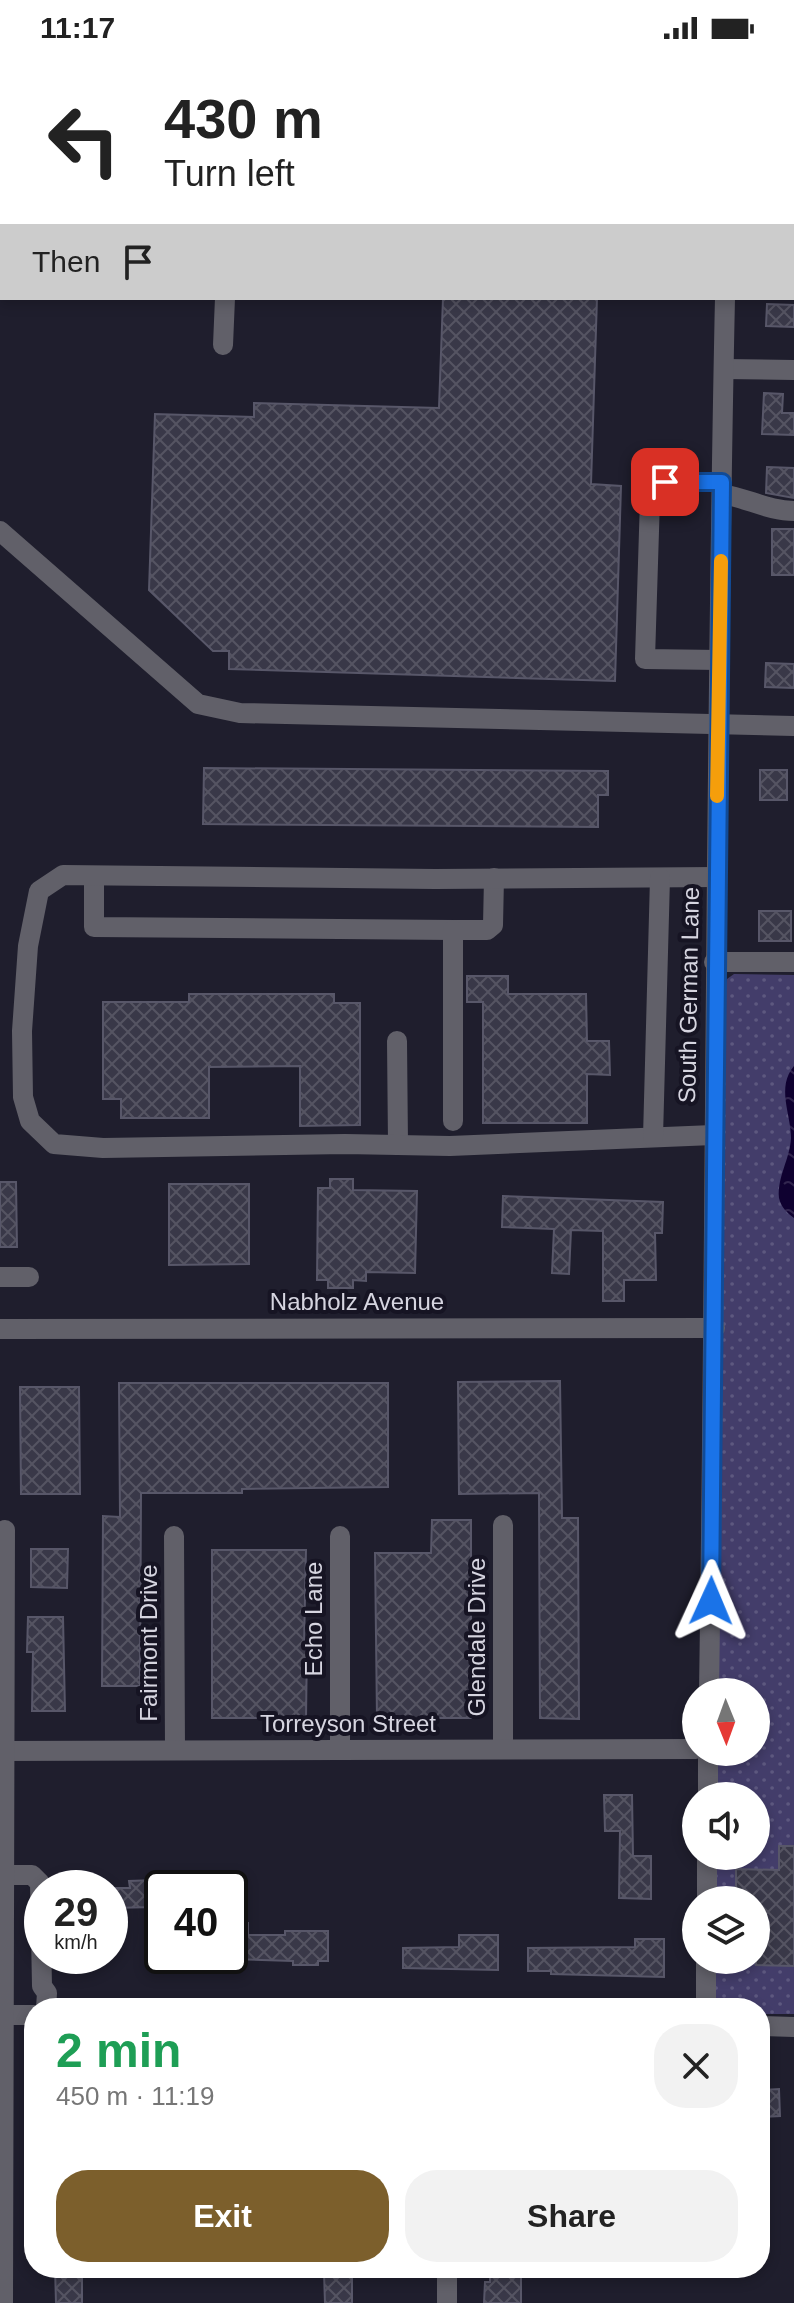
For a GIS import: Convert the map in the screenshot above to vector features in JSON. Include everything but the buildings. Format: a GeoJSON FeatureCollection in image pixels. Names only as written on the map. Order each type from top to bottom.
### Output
{"type":"FeatureCollection","features":[{"type":"Feature","properties":{"kind":"street"},"geometry":{"type":"LineString","coordinates":[[223,345],[225,300]]}},
{"type":"Feature","properties":{"kind":"street","name":"South German Lane"},"geometry":{"type":"LineString","coordinates":[[709,1678],[715,1328],[714,962],[725,300]]}},
{"type":"Feature","properties":{"kind":"street"},"geometry":{"type":"LineString","coordinates":[[724,369],[794,370]]}},
{"type":"Feature","properties":{"kind":"street"},"geometry":{"type":"LineString","coordinates":[[719,660],[645,659],[650,499],[665,482],[722,488],[776,511],[794,511]]}},
{"type":"Feature","properties":{"kind":"street"},"geometry":{"type":"LineString","coordinates":[[0,531],[198,704],[240,713],[794,726]]}},
{"type":"Feature","properties":{"kind":"street"},"geometry":{"type":"LineString","coordinates":[[713,1135],[450,1146],[103,1148],[54,1144],[30,1121],[23,1097],[22,1031],[28,946],[39,891],[63,875],[716,877]]}},
{"type":"Feature","properties":{"kind":"street"},"geometry":{"type":"LineString","coordinates":[[94,876],[94,927],[453,930],[487,930],[493,925],[494,878]]}},
{"type":"Feature","properties":{"kind":"street"},"geometry":{"type":"LineString","coordinates":[[653,1137],[660,878]]}},
{"type":"Feature","properties":{"kind":"street"},"geometry":{"type":"LineString","coordinates":[[453,930],[453,1121]]}},
{"type":"Feature","properties":{"kind":"street"},"geometry":{"type":"LineString","coordinates":[[714,962],[794,962]]}},
{"type":"Feature","properties":{"kind":"street"},"geometry":{"type":"LineString","coordinates":[[397,1041],[398,1145]]}},
{"type":"Feature","properties":{"kind":"street"},"geometry":{"type":"LineString","coordinates":[[0,1277],[29,1277]]}},
{"type":"Feature","properties":{"kind":"street","name":"Nabholz Avenue"},"geometry":{"type":"LineString","coordinates":[[0,1329],[715,1328]]}},
{"type":"Feature","properties":{"kind":"street","name":"Glendale Drive"},"geometry":{"type":"LineString","coordinates":[[503,1525],[503,1749]]}},
{"type":"Feature","properties":{"kind":"street"},"geometry":{"type":"LineString","coordinates":[[3,2303],[1,2015],[5,1530]]}},
{"type":"Feature","properties":{"kind":"street","name":"Fairmont Drive"},"geometry":{"type":"LineString","coordinates":[[174,1536],[175,1750]]}},
{"type":"Feature","properties":{"kind":"street","name":"Echo Lane"},"geometry":{"type":"LineString","coordinates":[[340,1536],[340,1750]]}},
{"type":"Feature","properties":{"kind":"street","name":"Torreyson Street"},"geometry":{"type":"LineString","coordinates":[[2,1751],[682,1749]]}},
{"type":"Feature","properties":{"kind":"street"},"geometry":{"type":"LineString","coordinates":[[3,1875],[32,1875],[40,1883],[42,1986],[47,1998]]}},
{"type":"Feature","properties":{"kind":"street"},"geometry":{"type":"LineString","coordinates":[[706,1974],[706,1998]]}},
{"type":"Feature","properties":{"kind":"street"},"geometry":{"type":"LineString","coordinates":[[1,2015],[24,2015]]}},
{"type":"Feature","properties":{"kind":"street"},"geometry":{"type":"LineString","coordinates":[[770,2026],[794,2027]]}},
{"type":"Feature","properties":{"kind":"street"},"geometry":{"type":"LineString","coordinates":[[447,2278],[447,2303]]}},
{"type":"Feature","properties":{"kind":"shaded area"},"geometry":{"type":"Polygon","coordinates":[[[734,974],[794,975],[794,2014],[770,2014],[770,1998],[716,1998],[715,1974],[770,1974],[770,1886],[715,1886],[716,1870],[770,1870],[770,1782],[717,1782],[717,1766],[770,1766],[770,1678],[718,1678],[727,979],[734,974]]]}},
{"type":"Feature","properties":{"kind":"water"},"geometry":{"type":"Polygon","coordinates":[[[794,1066],[794,1218],[781,1204],[779,1190],[791,1138],[786,1083],[794,1066]]]}},
{"type":"Feature","properties":{"kind":"slow traffic"},"geometry":{"type":"LineString","coordinates":[[717,796],[721,561]]}},
{"type":"Feature","properties":{"kind":"route"},"geometry":{"type":"LineString","coordinates":[[665,482],[722,482],[714,962],[715,1328],[711,1601]]}}]}
